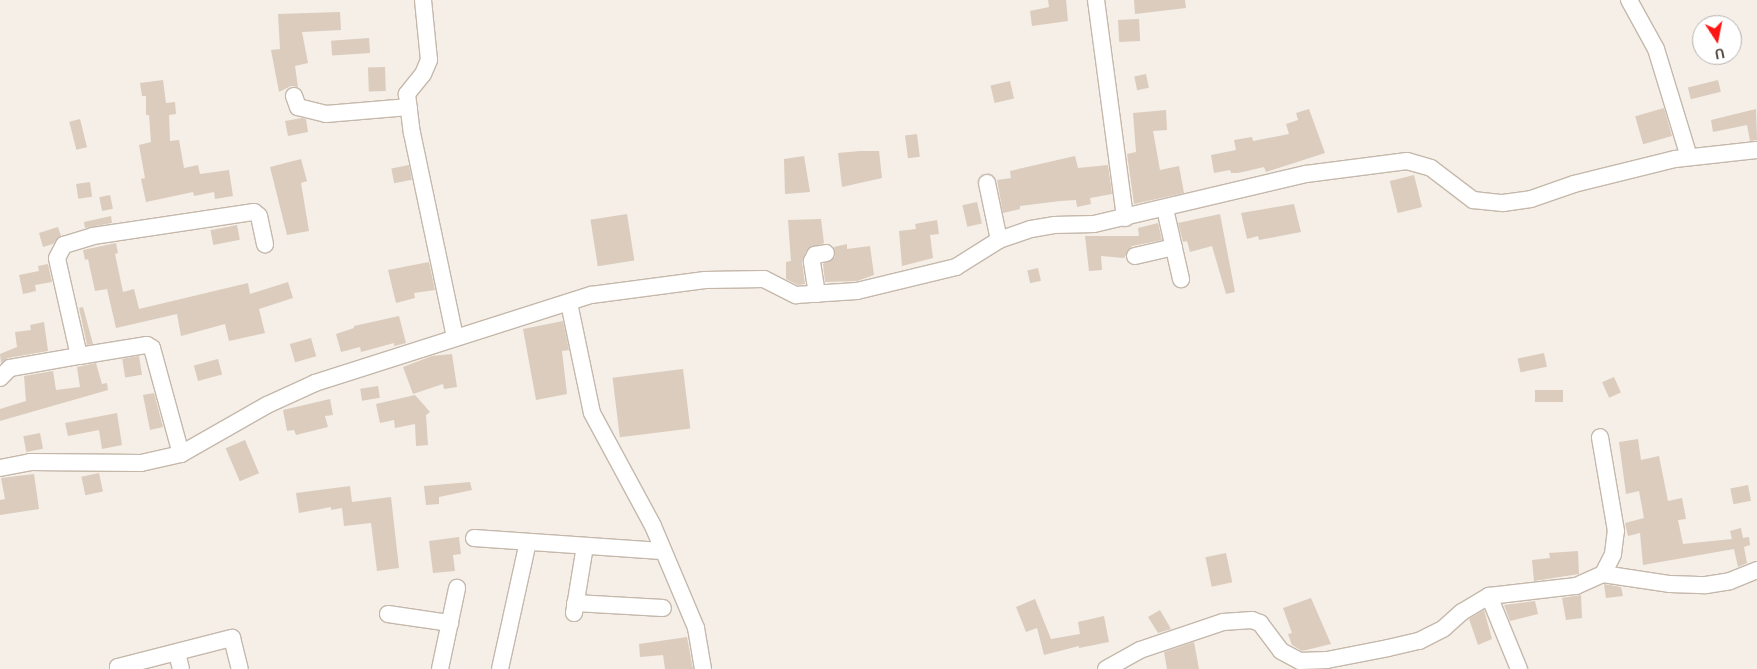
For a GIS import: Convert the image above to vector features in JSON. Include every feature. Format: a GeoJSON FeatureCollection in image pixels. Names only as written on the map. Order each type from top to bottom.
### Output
{"type":"FeatureCollection","features":[{"type":"Feature","properties":{"kind":"street"},"geometry":{"type":"LineString","coordinates":[[423,0],[429,60],[423,74],[407,94],[455,337]]}},
{"type":"Feature","properties":{"kind":"street"},"geometry":{"type":"LineString","coordinates":[[1096,0],[1125,218]]}},
{"type":"Feature","properties":{"kind":"street"},"geometry":{"type":"LineString","coordinates":[[1629,0],[1656,49],[1690,157]]}},
{"type":"Feature","properties":{"kind":"street"},"geometry":{"type":"LineString","coordinates":[[294,96],[298,107],[326,114],[409,107]]}},
{"type":"Feature","properties":{"kind":"street"},"geometry":{"type":"LineString","coordinates":[[0,468],[30,462],[141,463],[181,454],[267,405],[315,383],[591,295],[705,280],[764,279],[796,295],[866,289],[956,267],[999,240],[1054,225],[1094,224],[1165,209],[1306,174],[1407,161],[1431,168],[1473,200],[1503,204],[1690,157],[1757,150]]}},
{"type":"Feature","properties":{"kind":"street"},"geometry":{"type":"LineString","coordinates":[[987,182],[999,240]]}},
{"type":"Feature","properties":{"kind":"street"},"geometry":{"type":"LineString","coordinates":[[1165,209],[1181,279]]}},
{"type":"Feature","properties":{"kind":"street"},"geometry":{"type":"LineString","coordinates":[[79,356],[56,258],[64,245],[93,236],[254,212],[260,216],[265,244]]}},
{"type":"Feature","properties":{"kind":"street"},"geometry":{"type":"LineString","coordinates":[[1135,256],[1174,247]]}},
{"type":"Feature","properties":{"kind":"street"},"geometry":{"type":"LineString","coordinates":[[817,294],[812,261],[815,255],[826,252]]}},
{"type":"Feature","properties":{"kind":"street"},"geometry":{"type":"LineString","coordinates":[[569,303],[592,413],[653,526],[696,628],[704,669]]}},
{"type":"Feature","properties":{"kind":"street"},"geometry":{"type":"LineString","coordinates":[[0,378],[10,368],[146,345],[152,348],[181,454]]}},
{"type":"Feature","properties":{"kind":"street"},"geometry":{"type":"LineString","coordinates":[[1600,437],[1616,532],[1613,554],[1603,574]]}},
{"type":"Feature","properties":{"kind":"street"},"geometry":{"type":"LineString","coordinates":[[474,538],[658,551]]}},
{"type":"Feature","properties":{"kind":"street"},"geometry":{"type":"LineString","coordinates":[[500,669],[528,542]]}},
{"type":"Feature","properties":{"kind":"street"},"geometry":{"type":"LineString","coordinates":[[585,546],[575,608],[663,608]]}},
{"type":"Feature","properties":{"kind":"street"},"geometry":{"type":"LineString","coordinates":[[1106,669],[1140,650],[1181,634],[1233,621],[1252,620],[1260,624],[1281,651],[1300,661],[1327,660],[1419,641],[1444,628],[1462,612],[1489,596],[1576,586],[1603,574],[1670,584],[1706,585],[1730,582],[1757,570]]}},
{"type":"Feature","properties":{"kind":"street"},"geometry":{"type":"LineString","coordinates":[[440,669],[457,588]]}},
{"type":"Feature","properties":{"kind":"street"},"geometry":{"type":"LineString","coordinates":[[1489,596],[1519,669]]}},
{"type":"Feature","properties":{"kind":"street"},"geometry":{"type":"LineString","coordinates":[[388,614],[450,623]]}},
{"type":"Feature","properties":{"kind":"street"},"geometry":{"type":"LineString","coordinates":[[114,668],[232,638],[240,669]]}},
{"type":"Feature","properties":{"kind":"street"},"geometry":{"type":"LineString","coordinates":[[176,653],[181,669]]}},
{"type":"Feature","properties":{"kind":"building"},"geometry":{"type":"Polygon","coordinates":[[[1048,0],[1066,0],[1068,21],[1032,26],[1030,11],[1049,7],[1048,0]]]}},
{"type":"Feature","properties":{"kind":"building"},"geometry":{"type":"Polygon","coordinates":[[[1134,0],[1185,0],[1186,8],[1135,14],[1134,0]]]}},
{"type":"Feature","properties":{"kind":"building"},"geometry":{"type":"Polygon","coordinates":[[[340,12],[341,30],[302,32],[308,63],[295,66],[298,87],[291,86],[279,92],[271,50],[280,49],[278,14],[340,12]]]}},
{"type":"Feature","properties":{"kind":"building"},"geometry":{"type":"Polygon","coordinates":[[[1139,19],[1140,41],[1119,42],[1118,20],[1139,19]]]}},
{"type":"Feature","properties":{"kind":"building"},"geometry":{"type":"Polygon","coordinates":[[[369,38],[370,53],[332,56],[331,41],[369,38]]]}},
{"type":"Feature","properties":{"kind":"building"},"geometry":{"type":"Polygon","coordinates":[[[385,67],[386,91],[369,92],[368,68],[385,67]]]}},
{"type":"Feature","properties":{"kind":"building"},"geometry":{"type":"Polygon","coordinates":[[[1146,74],[1149,88],[1137,90],[1134,76],[1146,74]]]}},
{"type":"Feature","properties":{"kind":"building"},"geometry":{"type":"Polygon","coordinates":[[[163,80],[166,103],[175,102],[176,114],[169,115],[170,141],[179,140],[184,168],[198,165],[200,174],[229,170],[233,196],[215,199],[214,192],[194,196],[193,192],[146,202],[141,179],[145,178],[139,145],[151,142],[149,115],[146,115],[146,96],[142,96],[140,83],[163,80]]]}},
{"type":"Feature","properties":{"kind":"building"},"geometry":{"type":"Polygon","coordinates":[[[1718,80],[1721,92],[1691,99],[1688,87],[1718,80]]]}},
{"type":"Feature","properties":{"kind":"building"},"geometry":{"type":"Polygon","coordinates":[[[1010,81],[1014,99],[995,103],[991,85],[1010,81]]]}},
{"type":"Feature","properties":{"kind":"building"},"geometry":{"type":"Polygon","coordinates":[[[1664,108],[1672,136],[1643,144],[1635,116],[1664,108]]]}},
{"type":"Feature","properties":{"kind":"building"},"geometry":{"type":"Polygon","coordinates":[[[1309,109],[1325,153],[1266,172],[1264,167],[1238,173],[1231,173],[1230,170],[1214,173],[1211,155],[1236,150],[1234,140],[1252,137],[1253,141],[1289,134],[1286,124],[1298,120],[1296,113],[1309,109]]]}},
{"type":"Feature","properties":{"kind":"building"},"geometry":{"type":"Polygon","coordinates":[[[1756,109],[1757,140],[1750,141],[1747,125],[1713,132],[1711,120],[1756,109]]]}},
{"type":"Feature","properties":{"kind":"building"},"geometry":{"type":"Polygon","coordinates":[[[1166,110],[1167,130],[1153,131],[1160,170],[1179,166],[1184,193],[1134,204],[1127,154],[1136,152],[1133,113],[1166,110]]]}},
{"type":"Feature","properties":{"kind":"building"},"geometry":{"type":"Polygon","coordinates":[[[80,119],[87,147],[76,150],[69,122],[80,119]]]}},
{"type":"Feature","properties":{"kind":"building"},"geometry":{"type":"Polygon","coordinates":[[[306,119],[308,132],[288,136],[285,121],[306,119]]]}},
{"type":"Feature","properties":{"kind":"building"},"geometry":{"type":"Polygon","coordinates":[[[917,134],[920,157],[908,158],[905,135],[917,134]]]}},
{"type":"Feature","properties":{"kind":"building"},"geometry":{"type":"Polygon","coordinates":[[[879,151],[882,178],[842,187],[838,153],[879,151]]]}},
{"type":"Feature","properties":{"kind":"building"},"geometry":{"type":"Polygon","coordinates":[[[804,156],[810,192],[785,194],[784,159],[804,156]]]}},
{"type":"Feature","properties":{"kind":"building"},"geometry":{"type":"Polygon","coordinates":[[[1075,156],[1078,168],[1108,165],[1112,194],[1090,198],[1091,204],[1077,207],[1076,200],[1060,201],[1020,206],[1020,209],[1003,213],[997,180],[1011,178],[1010,171],[1075,156]]]}},
{"type":"Feature","properties":{"kind":"building"},"geometry":{"type":"Polygon","coordinates":[[[301,159],[307,181],[301,183],[309,231],[287,235],[270,167],[301,159]]]}},
{"type":"Feature","properties":{"kind":"building"},"geometry":{"type":"Polygon","coordinates":[[[409,165],[412,180],[394,183],[391,168],[409,165]]]}},
{"type":"Feature","properties":{"kind":"building"},"geometry":{"type":"Polygon","coordinates":[[[1414,175],[1422,207],[1398,213],[1390,181],[1414,175]]]}},
{"type":"Feature","properties":{"kind":"building"},"geometry":{"type":"Polygon","coordinates":[[[90,182],[92,197],[78,199],[76,184],[90,182]]]}},
{"type":"Feature","properties":{"kind":"building"},"geometry":{"type":"Polygon","coordinates":[[[110,195],[113,209],[102,211],[99,197],[110,195]]]}},
{"type":"Feature","properties":{"kind":"building"},"geometry":{"type":"Polygon","coordinates":[[[977,202],[982,223],[967,227],[962,205],[977,202]]]}},
{"type":"Feature","properties":{"kind":"building"},"geometry":{"type":"Polygon","coordinates":[[[1294,204],[1301,232],[1259,240],[1258,236],[1247,239],[1241,213],[1294,204]]]}},
{"type":"Feature","properties":{"kind":"building"},"geometry":{"type":"Polygon","coordinates":[[[627,214],[634,260],[598,266],[590,220],[627,214]]]}},
{"type":"Feature","properties":{"kind":"building"},"geometry":{"type":"Polygon","coordinates":[[[1220,214],[1235,292],[1226,294],[1212,246],[1190,252],[1187,241],[1183,242],[1178,223],[1220,214]]]}},
{"type":"Feature","properties":{"kind":"building"},"geometry":{"type":"Polygon","coordinates":[[[111,216],[112,223],[85,228],[84,222],[111,216]]]}},
{"type":"Feature","properties":{"kind":"building"},"geometry":{"type":"Polygon","coordinates":[[[821,219],[824,243],[806,251],[802,262],[805,284],[798,285],[786,279],[786,262],[791,261],[788,220],[821,219]]]}},
{"type":"Feature","properties":{"kind":"building"},"geometry":{"type":"Polygon","coordinates":[[[937,220],[939,234],[930,235],[933,258],[902,266],[899,231],[916,229],[915,224],[937,220]]]}},
{"type":"Feature","properties":{"kind":"building"},"geometry":{"type":"Polygon","coordinates":[[[1158,223],[1162,240],[1132,246],[1124,258],[1101,256],[1102,270],[1089,271],[1085,236],[1139,236],[1138,228],[1158,223]]]}},
{"type":"Feature","properties":{"kind":"building"},"geometry":{"type":"Polygon","coordinates":[[[237,225],[240,240],[213,245],[210,230],[237,225]]]}},
{"type":"Feature","properties":{"kind":"building"},"geometry":{"type":"Polygon","coordinates":[[[58,227],[61,236],[53,244],[43,247],[39,233],[58,227]]]}},
{"type":"Feature","properties":{"kind":"building"},"geometry":{"type":"Polygon","coordinates":[[[116,243],[118,253],[115,254],[123,292],[134,289],[139,309],[248,283],[250,294],[288,282],[293,298],[259,309],[265,333],[229,341],[225,324],[181,336],[177,314],[116,328],[107,289],[95,291],[88,259],[85,260],[83,250],[116,243]]]}},
{"type":"Feature","properties":{"kind":"building"},"geometry":{"type":"Polygon","coordinates":[[[847,244],[847,249],[870,246],[874,275],[857,281],[825,282],[823,264],[835,257],[834,247],[847,244]]]}},
{"type":"Feature","properties":{"kind":"building"},"geometry":{"type":"Polygon","coordinates":[[[429,262],[435,290],[414,293],[415,298],[396,303],[388,270],[429,262]]]}},
{"type":"Feature","properties":{"kind":"building"},"geometry":{"type":"Polygon","coordinates":[[[48,264],[52,282],[35,285],[36,291],[23,294],[19,275],[39,271],[38,266],[48,264]]]}},
{"type":"Feature","properties":{"kind":"building"},"geometry":{"type":"Polygon","coordinates":[[[1038,268],[1041,281],[1030,283],[1027,270],[1038,268]]]}},
{"type":"Feature","properties":{"kind":"building"},"geometry":{"type":"Polygon","coordinates":[[[83,307],[93,344],[87,345],[79,308],[83,307]]]}},
{"type":"Feature","properties":{"kind":"building"},"geometry":{"type":"Polygon","coordinates":[[[399,316],[406,343],[394,346],[394,343],[361,352],[360,347],[341,352],[336,334],[354,328],[354,326],[399,316]]]}},
{"type":"Feature","properties":{"kind":"building"},"geometry":{"type":"Polygon","coordinates":[[[563,321],[569,350],[562,351],[567,394],[536,400],[523,329],[563,321]]]}},
{"type":"Feature","properties":{"kind":"building"},"geometry":{"type":"Polygon","coordinates":[[[44,322],[48,351],[8,358],[1,363],[0,354],[17,347],[15,332],[31,330],[30,325],[44,322]]]}},
{"type":"Feature","properties":{"kind":"building"},"geometry":{"type":"Polygon","coordinates":[[[311,338],[316,356],[295,362],[290,344],[311,338]]]}},
{"type":"Feature","properties":{"kind":"building"},"geometry":{"type":"Polygon","coordinates":[[[1544,353],[1547,367],[1521,372],[1518,359],[1544,353]]]}},
{"type":"Feature","properties":{"kind":"building"},"geometry":{"type":"Polygon","coordinates":[[[452,354],[457,387],[444,389],[443,384],[413,394],[403,367],[432,356],[452,354]]]}},
{"type":"Feature","properties":{"kind":"building"},"geometry":{"type":"Polygon","coordinates":[[[139,356],[142,375],[125,377],[122,359],[139,356]]]}},
{"type":"Feature","properties":{"kind":"building"},"geometry":{"type":"Polygon","coordinates":[[[218,359],[222,374],[198,381],[194,365],[218,359]]]}},
{"type":"Feature","properties":{"kind":"building"},"geometry":{"type":"Polygon","coordinates":[[[96,363],[102,384],[107,383],[108,390],[0,421],[0,409],[26,401],[24,376],[53,371],[56,390],[80,387],[77,367],[96,363]]]}},
{"type":"Feature","properties":{"kind":"building"},"geometry":{"type":"Polygon","coordinates":[[[683,369],[690,429],[620,437],[613,378],[683,369]]]}},
{"type":"Feature","properties":{"kind":"building"},"geometry":{"type":"Polygon","coordinates":[[[1614,377],[1621,393],[1609,398],[1602,382],[1614,377]]]}},
{"type":"Feature","properties":{"kind":"building"},"geometry":{"type":"Polygon","coordinates":[[[378,386],[380,398],[362,401],[360,389],[378,386]]]}},
{"type":"Feature","properties":{"kind":"building"},"geometry":{"type":"Polygon","coordinates":[[[1535,390],[1563,390],[1563,402],[1535,402],[1535,390]]]}},
{"type":"Feature","properties":{"kind":"building"},"geometry":{"type":"Polygon","coordinates":[[[154,393],[163,427],[150,430],[143,395],[154,393]]]}},
{"type":"Feature","properties":{"kind":"building"},"geometry":{"type":"Polygon","coordinates":[[[415,395],[430,412],[426,415],[428,445],[416,446],[415,424],[395,428],[394,420],[380,423],[376,404],[415,395]]]}},
{"type":"Feature","properties":{"kind":"building"},"geometry":{"type":"Polygon","coordinates":[[[330,399],[333,415],[325,416],[328,427],[296,435],[294,430],[287,431],[283,410],[330,399]]]}},
{"type":"Feature","properties":{"kind":"building"},"geometry":{"type":"Polygon","coordinates":[[[117,413],[122,445],[102,449],[99,430],[68,436],[65,423],[117,413]]]}},
{"type":"Feature","properties":{"kind":"building"},"geometry":{"type":"Polygon","coordinates":[[[40,433],[43,449],[26,452],[23,436],[40,433]]]}},
{"type":"Feature","properties":{"kind":"building"},"geometry":{"type":"Polygon","coordinates":[[[1638,439],[1641,460],[1659,456],[1668,501],[1682,498],[1686,519],[1678,520],[1683,544],[1732,539],[1730,531],[1741,528],[1743,538],[1749,537],[1750,545],[1744,547],[1747,563],[1738,567],[1734,549],[1643,565],[1640,533],[1628,536],[1625,523],[1644,518],[1639,491],[1626,494],[1619,442],[1638,439]]]}},
{"type":"Feature","properties":{"kind":"building"},"geometry":{"type":"Polygon","coordinates":[[[245,440],[259,473],[240,481],[226,448],[245,440]]]}},
{"type":"Feature","properties":{"kind":"building"},"geometry":{"type":"Polygon","coordinates":[[[99,473],[103,492],[85,495],[81,477],[99,473]]]}},
{"type":"Feature","properties":{"kind":"building"},"geometry":{"type":"Polygon","coordinates":[[[34,474],[39,509],[0,515],[0,500],[5,499],[1,478],[34,474]]]}},
{"type":"Feature","properties":{"kind":"building"},"geometry":{"type":"Polygon","coordinates":[[[470,482],[472,490],[439,497],[439,504],[426,505],[424,486],[470,482]]]}},
{"type":"Feature","properties":{"kind":"building"},"geometry":{"type":"Polygon","coordinates":[[[1748,485],[1751,501],[1733,504],[1730,488],[1748,485]]]}},
{"type":"Feature","properties":{"kind":"building"},"geometry":{"type":"Polygon","coordinates":[[[350,486],[352,502],[391,497],[399,568],[377,571],[371,523],[344,526],[342,508],[331,510],[331,507],[299,513],[296,493],[350,486]]]}},
{"type":"Feature","properties":{"kind":"building"},"geometry":{"type":"Polygon","coordinates":[[[459,537],[461,554],[453,555],[455,571],[433,573],[429,541],[459,537]]]}},
{"type":"Feature","properties":{"kind":"building"},"geometry":{"type":"Polygon","coordinates":[[[1578,551],[1579,574],[1534,581],[1532,560],[1550,558],[1549,553],[1578,551]]]}},
{"type":"Feature","properties":{"kind":"building"},"geometry":{"type":"Polygon","coordinates":[[[1226,553],[1232,582],[1212,587],[1205,557],[1226,553]]]}},
{"type":"Feature","properties":{"kind":"building"},"geometry":{"type":"Polygon","coordinates":[[[1604,584],[1621,587],[1623,596],[1606,598],[1604,584]]]}},
{"type":"Feature","properties":{"kind":"building"},"geometry":{"type":"Polygon","coordinates":[[[1581,595],[1582,618],[1566,620],[1562,598],[1581,595]]]}},
{"type":"Feature","properties":{"kind":"building"},"geometry":{"type":"Polygon","coordinates":[[[1311,598],[1331,644],[1302,651],[1292,645],[1288,634],[1292,633],[1283,608],[1311,598]]]}},
{"type":"Feature","properties":{"kind":"building"},"geometry":{"type":"Polygon","coordinates":[[[1035,599],[1051,639],[1080,634],[1078,622],[1104,616],[1109,642],[1079,648],[1079,646],[1044,655],[1037,628],[1026,632],[1016,607],[1035,599]]]}},
{"type":"Feature","properties":{"kind":"building"},"geometry":{"type":"Polygon","coordinates":[[[1535,601],[1538,614],[1510,621],[1504,605],[1535,601]]]}},
{"type":"Feature","properties":{"kind":"building"},"geometry":{"type":"Polygon","coordinates":[[[1160,610],[1171,629],[1158,633],[1148,617],[1160,610]]]}},
{"type":"Feature","properties":{"kind":"building"},"geometry":{"type":"Polygon","coordinates":[[[1484,610],[1492,639],[1478,645],[1469,619],[1484,610]]]}},
{"type":"Feature","properties":{"kind":"building"},"geometry":{"type":"Polygon","coordinates":[[[687,637],[693,669],[665,669],[663,655],[640,657],[639,644],[687,637]]]}},
{"type":"Feature","properties":{"kind":"building"},"geometry":{"type":"Polygon","coordinates":[[[1194,642],[1199,669],[1167,669],[1164,652],[1194,642]]]}}]}
